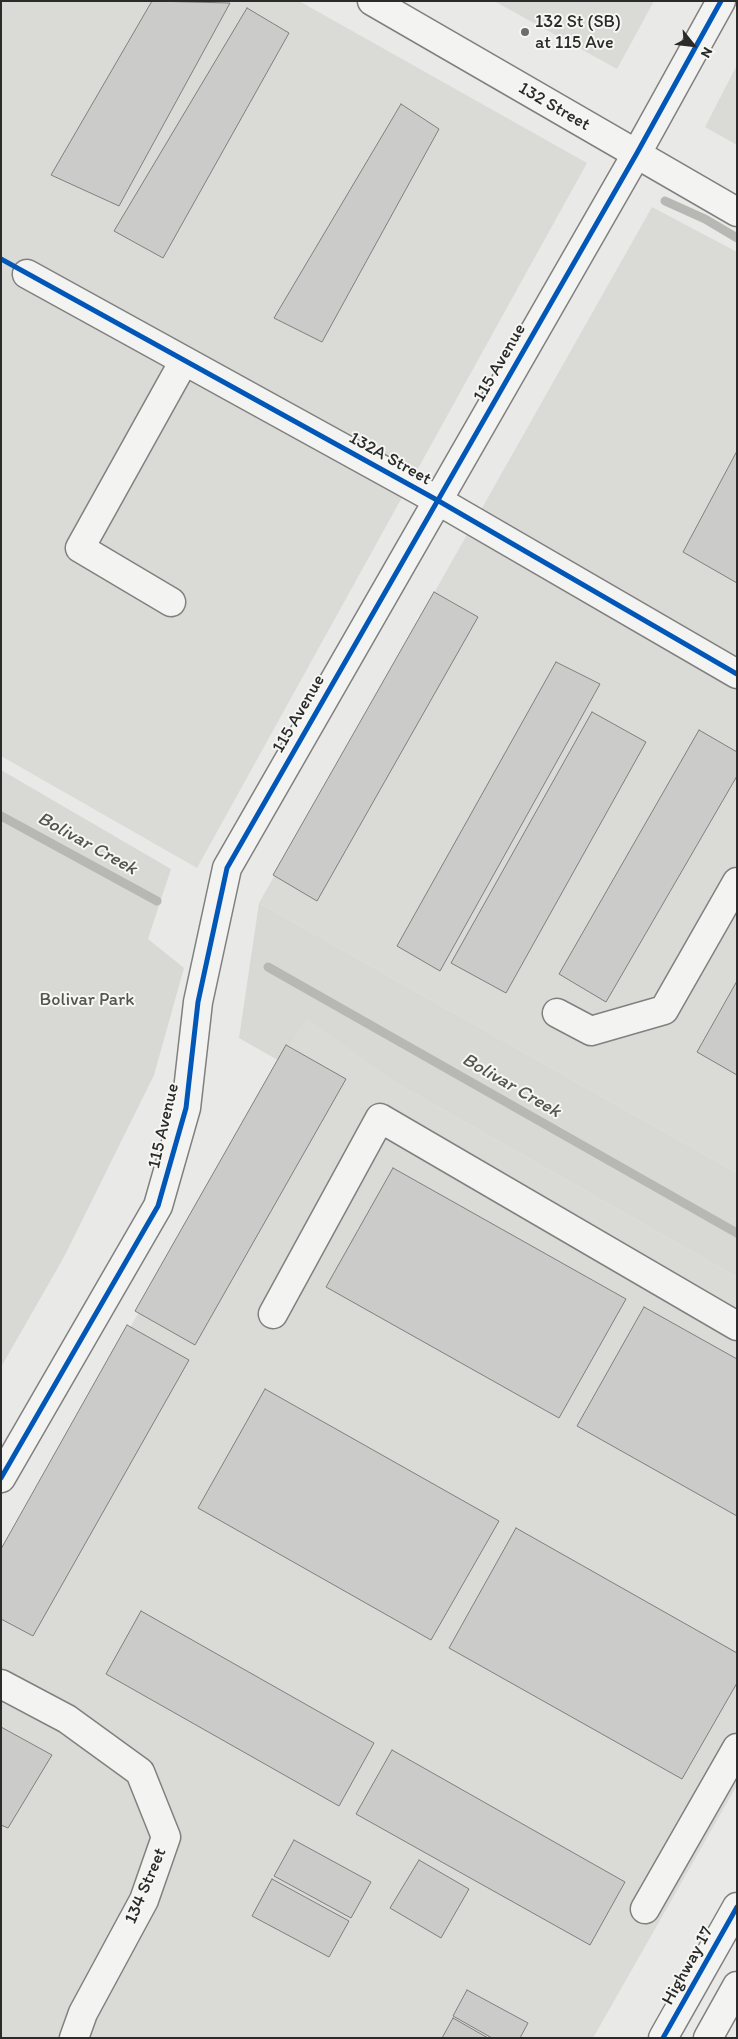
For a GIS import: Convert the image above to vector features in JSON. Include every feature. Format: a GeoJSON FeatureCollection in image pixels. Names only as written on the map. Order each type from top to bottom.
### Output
{"type":"FeatureCollection","features":[{"type":"Feature","properties":{"kind":"main road","name":"132 Street"},"geometry":{"type":"LineString","coordinates":[[372,1],[737,212]]}},
{"type":"Feature","properties":{"kind":"main road","name":"115 Avenue"},"geometry":{"type":"LineString","coordinates":[[1,1478],[158,1206],[186,1108],[198,1002],[227,868],[637,153],[721,1]]}},
{"type":"Feature","properties":{"kind":"main road","name":"132A Street"},"geometry":{"type":"LineString","coordinates":[[27,274],[437,500],[737,674]]}},
{"type":"Feature","properties":{"kind":"main road"},"geometry":{"type":"LineString","coordinates":[[171,602],[80,548],[184,361]]}},
{"type":"Feature","properties":{"kind":"main road"},"geometry":{"type":"LineString","coordinates":[[557,1013],[591,1031],[664,1010],[737,882]]}},
{"type":"Feature","properties":{"kind":"main road"},"geometry":{"type":"LineString","coordinates":[[273,1314],[380,1118],[737,1326]]}},
{"type":"Feature","properties":{"kind":"main road","name":"134 Street"},"geometry":{"type":"LineString","coordinates":[[1,1684],[67,1719],[140,1772],[166,1837],[144,1900],[83,2013],[74,2038]]}},
{"type":"Feature","properties":{"kind":"main road"},"geometry":{"type":"LineString","coordinates":[[645,1909],[737,1748]]}},
{"type":"Feature","properties":{"kind":"main road","name":"Highway 17"},"geometry":{"type":"LineString","coordinates":[[663,2038],[737,1907]]}},
{"type":"Feature","properties":{"kind":"main road"},"geometry":{"type":"LineString","coordinates":[[708,2038],[737,1986]]}},
{"type":"Feature","properties":{"kind":"shaded area"},"geometry":{"type":"Polygon","coordinates":[[[1,1],[299,1],[587,163],[197,868],[1,756],[1,1]]]}},
{"type":"Feature","properties":{"kind":"shaded area"},"geometry":{"type":"Polygon","coordinates":[[[494,1],[654,1],[617,69],[494,1]]]}},
{"type":"Feature","properties":{"kind":"shaded area"},"geometry":{"type":"Polygon","coordinates":[[[737,65],[737,145],[705,127],[737,65]]]}},
{"type":"Feature","properties":{"kind":"shaded area"},"geometry":{"type":"Polygon","coordinates":[[[652,207],[737,252],[737,1173],[259,903],[652,207]]]}},
{"type":"Feature","properties":{"kind":"shaded area"},"geometry":{"type":"Polygon","coordinates":[[[307,1017],[391,1080],[737,1277],[737,1785],[593,2038],[1,2038],[1,1554],[307,1017]]]}},
{"type":"Feature","properties":{"kind":"green space","name":"Bolivar Park"},"geometry":{"type":"Polygon","coordinates":[[[1,770],[171,869],[148,939],[184,968],[154,1075],[64,1257],[1,1367],[1,770]]]}},
{"type":"Feature","properties":{"kind":"green space"},"geometry":{"type":"Polygon","coordinates":[[[259,903],[737,1173],[737,1277],[391,1080],[307,1018],[281,1062],[239,1038],[259,903]]]}},
{"type":"Feature","properties":{"kind":"building"},"geometry":{"type":"Polygon","coordinates":[[[152,1],[230,3],[119,206],[51,175],[152,1]]]}},
{"type":"Feature","properties":{"kind":"building"},"geometry":{"type":"Polygon","coordinates":[[[247,8],[289,33],[163,258],[114,231],[247,8]]]}},
{"type":"Feature","properties":{"kind":"building"},"geometry":{"type":"Polygon","coordinates":[[[401,104],[439,129],[322,342],[274,318],[401,104]]]}},
{"type":"Feature","properties":{"kind":"building"},"geometry":{"type":"Polygon","coordinates":[[[737,451],[737,583],[683,552],[737,451]]]}},
{"type":"Feature","properties":{"kind":"building"},"geometry":{"type":"Polygon","coordinates":[[[434,592],[478,617],[317,901],[273,875],[434,592]]]}},
{"type":"Feature","properties":{"kind":"building"},"geometry":{"type":"Polygon","coordinates":[[[556,662],[600,684],[440,971],[397,946],[556,662]]]}},
{"type":"Feature","properties":{"kind":"building"},"geometry":{"type":"Polygon","coordinates":[[[592,712],[646,742],[506,993],[451,963],[592,712]]]}},
{"type":"Feature","properties":{"kind":"building"},"geometry":{"type":"Polygon","coordinates":[[[699,730],[737,752],[737,776],[606,1002],[559,974],[699,730]]]}},
{"type":"Feature","properties":{"kind":"building"},"geometry":{"type":"Polygon","coordinates":[[[737,981],[737,1075],[697,1052],[737,981]]]}},
{"type":"Feature","properties":{"kind":"building"},"geometry":{"type":"Polygon","coordinates":[[[286,1045],[346,1079],[195,1345],[135,1311],[286,1045]]]}},
{"type":"Feature","properties":{"kind":"building"},"geometry":{"type":"Polygon","coordinates":[[[393,1168],[626,1299],[559,1418],[326,1287],[393,1168]]]}},
{"type":"Feature","properties":{"kind":"building"},"geometry":{"type":"Polygon","coordinates":[[[644,1307],[737,1359],[737,1516],[577,1426],[644,1307]]]}},
{"type":"Feature","properties":{"kind":"building"},"geometry":{"type":"Polygon","coordinates":[[[127,1325],[189,1360],[33,1636],[1,1619],[1,1549],[127,1325]]]}},
{"type":"Feature","properties":{"kind":"building"},"geometry":{"type":"Polygon","coordinates":[[[265,1389],[499,1521],[431,1640],[198,1508],[265,1389]]]}},
{"type":"Feature","properties":{"kind":"building"},"geometry":{"type":"Polygon","coordinates":[[[516,1528],[737,1653],[737,1683],[682,1779],[449,1648],[516,1528]]]}},
{"type":"Feature","properties":{"kind":"building"},"geometry":{"type":"Polygon","coordinates":[[[141,1611],[374,1743],[339,1806],[106,1674],[141,1611]]]}},
{"type":"Feature","properties":{"kind":"building"},"geometry":{"type":"Polygon","coordinates":[[[1,1727],[52,1755],[8,1828],[1,1825],[1,1727]]]}},
{"type":"Feature","properties":{"kind":"building"},"geometry":{"type":"Polygon","coordinates":[[[392,1750],[625,1882],[590,1945],[356,1814],[392,1750]]]}},
{"type":"Feature","properties":{"kind":"building"},"geometry":{"type":"Polygon","coordinates":[[[294,1840],[371,1882],[351,1918],[274,1876],[294,1840]]]}},
{"type":"Feature","properties":{"kind":"building"},"geometry":{"type":"Polygon","coordinates":[[[419,1860],[469,1889],[441,1938],[390,1908],[419,1860]]]}},
{"type":"Feature","properties":{"kind":"building"},"geometry":{"type":"Polygon","coordinates":[[[272,1879],[349,1921],[329,1957],[252,1916],[272,1879]]]}},
{"type":"Feature","properties":{"kind":"building"},"geometry":{"type":"Polygon","coordinates":[[[467,1990],[528,2023],[520,2038],[492,2038],[453,2016],[467,1990]]]}},
{"type":"Feature","properties":{"kind":"building"},"geometry":{"type":"Polygon","coordinates":[[[453,2018],[488,2038],[442,2038],[453,2018]]]}},
{"type":"Feature","properties":{"kind":"waterway"},"geometry":{"type":"LineString","coordinates":[[665,201],[705,219],[737,238]]}},
{"type":"Feature","properties":{"kind":"waterway","name":"Bolivar Creek"},"geometry":{"type":"LineString","coordinates":[[1,816],[157,901]]}},
{"type":"Feature","properties":{"kind":"waterway","name":"Bolivar Creek"},"geometry":{"type":"LineString","coordinates":[[268,967],[737,1233]]}},
{"type":"Feature","properties":{"kind":"cycle path"},"geometry":{"type":"LineString","coordinates":[[1,1478],[158,1206],[186,1108],[198,1002],[227,868],[637,153],[721,1]]}},
{"type":"Feature","properties":{"kind":"cycle path"},"geometry":{"type":"LineString","coordinates":[[1,259],[437,500],[737,674]]}},
{"type":"Feature","properties":{"kind":"cycle path"},"geometry":{"type":"LineString","coordinates":[[663,2038],[737,1907]]}},
{"type":"Feature","properties":{"kind":"place","name":"132 St (SB) at 115 Ave"},"geometry":{"type":"Point","coordinates":[525,32]}}]}
